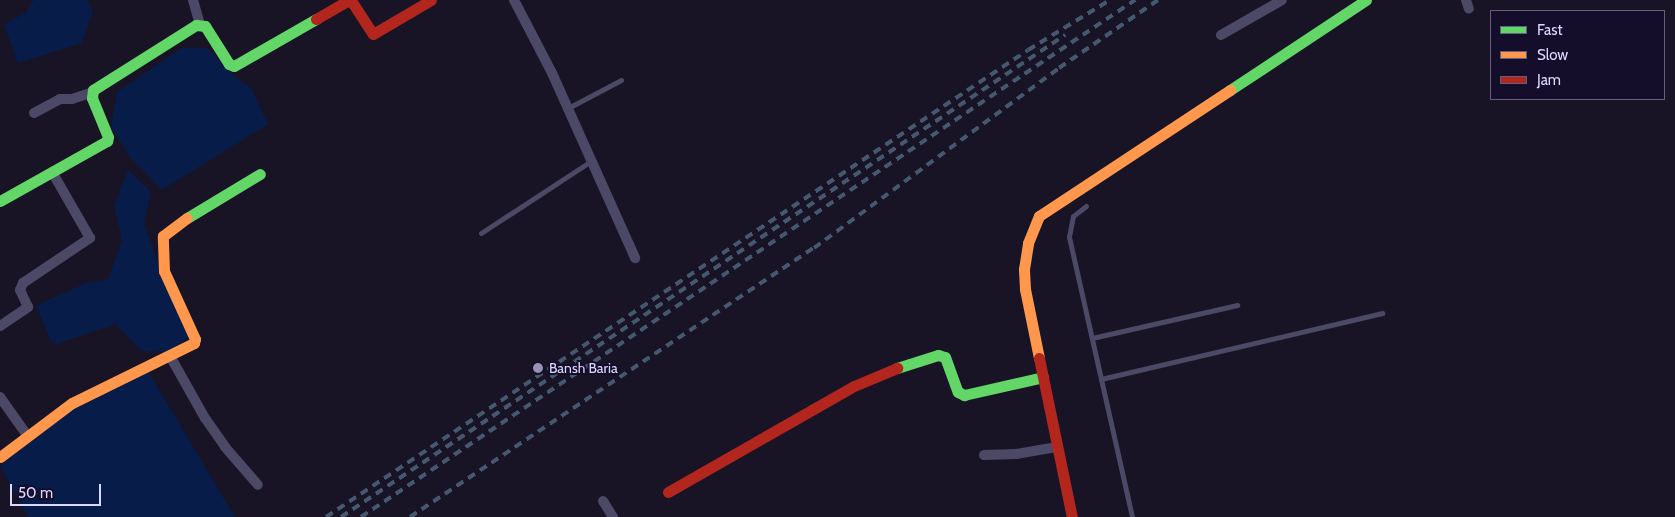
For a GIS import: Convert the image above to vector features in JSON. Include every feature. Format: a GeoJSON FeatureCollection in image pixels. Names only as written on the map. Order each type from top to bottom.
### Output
{"type":"FeatureCollection","features":[{"type":"Feature","properties":{"kind":"street"},"geometry":{"type":"LineString","coordinates":[[193,0],[200,24],[205,26],[229,64],[234,66],[347,1],[352,2],[373,34],[431,0]]}},
{"type":"Feature","properties":{"kind":"street"},"geometry":{"type":"LineString","coordinates":[[514,0],[568,108],[635,258]]}},
{"type":"Feature","properties":{"kind":"street"},"geometry":{"type":"LineString","coordinates":[[1222,35],[1282,0]]}},
{"type":"Feature","properties":{"kind":"street"},"geometry":{"type":"LineString","coordinates":[[1072,517],[1025,289],[1024,269],[1028,243],[1039,216],[1366,0]]}},
{"type":"Feature","properties":{"kind":"street"},"geometry":{"type":"LineString","coordinates":[[34,113],[60,99],[72,99],[91,93],[189,29],[200,24]]}},
{"type":"Feature","properties":{"kind":"street"},"geometry":{"type":"LineString","coordinates":[[0,201],[108,140],[91,93]]}},
{"type":"Feature","properties":{"kind":"street"},"geometry":{"type":"LineString","coordinates":[[0,326],[28,307],[20,290],[23,283],[90,238],[52,172]]}},
{"type":"Feature","properties":{"kind":"street"},"geometry":{"type":"LineString","coordinates":[[0,457],[53,415],[84,396],[192,345],[195,339],[165,274],[163,236],[187,218],[260,174]]}},
{"type":"Feature","properties":{"kind":"street"},"geometry":{"type":"LineString","coordinates":[[668,492],[854,386],[877,375],[938,354],[945,357],[958,392],[964,395],[1043,377]]}},
{"type":"Feature","properties":{"kind":"street"},"geometry":{"type":"LineString","coordinates":[[170,356],[205,418],[225,447],[258,485]]}},
{"type":"Feature","properties":{"kind":"street"},"geometry":{"type":"LineString","coordinates":[[0,397],[27,435]]}},
{"type":"Feature","properties":{"kind":"street"},"geometry":{"type":"LineString","coordinates":[[984,455],[1016,454],[1058,447]]}},
{"type":"Feature","properties":{"kind":"street"},"geometry":{"type":"LineString","coordinates":[[603,501],[613,517]]}},
{"type":"Feature","properties":{"kind":"lane"},"geometry":{"type":"LineString","coordinates":[[568,108],[621,80]]}},
{"type":"Feature","properties":{"kind":"lane"},"geometry":{"type":"LineString","coordinates":[[481,233],[591,160]]}},
{"type":"Feature","properties":{"kind":"lane"},"geometry":{"type":"LineString","coordinates":[[1086,206],[1073,216],[1069,237],[1132,517]]}},
{"type":"Feature","properties":{"kind":"lane"},"geometry":{"type":"LineString","coordinates":[[1092,338],[1237,305]]}},
{"type":"Feature","properties":{"kind":"lane"},"geometry":{"type":"LineString","coordinates":[[1101,379],[1382,313]]}},
{"type":"Feature","properties":{"kind":"water"},"geometry":{"type":"Polygon","coordinates":[[[34,0],[87,0],[93,11],[82,43],[18,63],[4,25],[26,12],[34,0]]]}},
{"type":"Feature","properties":{"kind":"water"},"geometry":{"type":"Polygon","coordinates":[[[182,48],[207,48],[233,75],[251,88],[268,124],[162,190],[130,157],[111,127],[117,92],[182,48]]]}},
{"type":"Feature","properties":{"kind":"water"},"geometry":{"type":"Polygon","coordinates":[[[128,170],[151,192],[144,223],[160,268],[190,337],[167,352],[142,351],[115,324],[53,345],[36,306],[86,283],[108,279],[122,240],[114,206],[128,170]]]}},
{"type":"Feature","properties":{"kind":"water"},"geometry":{"type":"Polygon","coordinates":[[[147,369],[235,517],[28,517],[0,466],[58,418],[147,369]]]}},
{"type":"Feature","properties":{"kind":"railway"},"geometry":{"type":"LineString","coordinates":[[326,517],[1028,50],[1110,0]]}},
{"type":"Feature","properties":{"kind":"railway"},"geometry":{"type":"LineString","coordinates":[[361,517],[1135,0]]}},
{"type":"Feature","properties":{"kind":"railway"},"geometry":{"type":"LineString","coordinates":[[410,517],[814,248],[1059,68],[1158,0]]}},
{"type":"Feature","properties":{"kind":"railway"},"geometry":{"type":"LineString","coordinates":[[341,517],[1065,35]]}},
{"type":"Feature","properties":{"kind":"traffic: fast"},"geometry":{"type":"LineString","coordinates":[[1230,90],[1366,0]]}},
{"type":"Feature","properties":{"kind":"traffic: fast"},"geometry":{"type":"LineString","coordinates":[[0,201],[107,141],[108,137],[92,98],[93,90],[196,25],[205,26],[229,64],[234,66],[316,19]]}},
{"type":"Feature","properties":{"kind":"traffic: fast"},"geometry":{"type":"LineString","coordinates":[[187,218],[260,174]]}},
{"type":"Feature","properties":{"kind":"traffic: fast"},"geometry":{"type":"LineString","coordinates":[[897,368],[938,355],[945,357],[958,392],[964,395],[1043,377]]}},
{"type":"Feature","properties":{"kind":"traffic: slow"},"geometry":{"type":"LineString","coordinates":[[1039,358],[1025,289],[1024,269],[1028,243],[1039,216],[1230,90]]}},
{"type":"Feature","properties":{"kind":"traffic: slow"},"geometry":{"type":"LineString","coordinates":[[0,457],[72,403],[194,343],[195,339],[164,271],[163,236],[187,218]]}},
{"type":"Feature","properties":{"kind":"traffic: jam"},"geometry":{"type":"LineString","coordinates":[[316,19],[347,1],[352,2],[373,34],[431,0]]}},
{"type":"Feature","properties":{"kind":"traffic: jam"},"geometry":{"type":"LineString","coordinates":[[1039,358],[1072,517]]}},
{"type":"Feature","properties":{"kind":"traffic: jam"},"geometry":{"type":"LineString","coordinates":[[668,492],[854,386],[897,368]]}},
{"type":"Feature","properties":{"kind":"place","name":"Bansh Baria"},"geometry":{"type":"Point","coordinates":[538,368]}}]}
